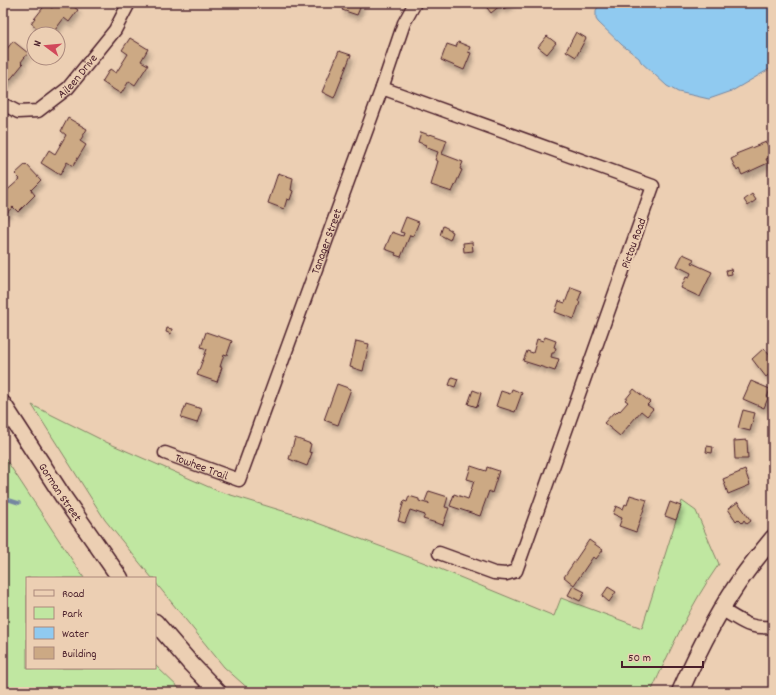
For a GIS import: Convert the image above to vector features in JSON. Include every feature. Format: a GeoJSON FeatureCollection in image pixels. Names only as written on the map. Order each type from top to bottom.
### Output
{"type":"FeatureCollection","features":[{"type":"Feature","properties":{"kind":"main road","name":"Gorman Street"},"geometry":{"type":"LineString","coordinates":[[3,404],[64,498],[119,577]]}},
{"type":"Feature","properties":{"kind":"main road"},"geometry":{"type":"LineString","coordinates":[[680,692],[688,673],[722,610],[746,572],[773,538]]}},
{"type":"Feature","properties":{"kind":"main road"},"geometry":{"type":"LineString","coordinates":[[156,623],[191,664],[218,692]]}},
{"type":"Feature","properties":{"kind":"street","name":"Aileen Drive"},"geometry":{"type":"LineString","coordinates":[[3,104],[18,112],[38,111],[61,94],[68,88],[115,30],[129,3]]}},
{"type":"Feature","properties":{"kind":"street","name":"Tanager Street"},"geometry":{"type":"LineString","coordinates":[[239,480],[382,88],[404,23],[415,3]]}},
{"type":"Feature","properties":{"kind":"street","name":"Pictou Road"},"geometry":{"type":"LineString","coordinates":[[382,88],[653,186],[516,571],[506,574],[494,572],[440,554]]}},
{"type":"Feature","properties":{"kind":"street","name":"Towhee Trail"},"geometry":{"type":"LineString","coordinates":[[165,453],[239,480]]}},
{"type":"Feature","properties":{"kind":"street"},"geometry":{"type":"LineString","coordinates":[[722,610],[747,625],[760,628],[773,627]]}},
{"type":"Feature","properties":{"kind":"green space"},"geometry":{"type":"Polygon","coordinates":[[[32,405],[106,442],[218,491],[296,515],[428,564],[554,616],[561,598],[642,628],[682,501],[696,511],[719,564],[690,610],[651,692],[252,692],[224,667],[156,583],[156,577],[151,577],[105,520],[32,405]]]}},
{"type":"Feature","properties":{"kind":"green space"},"geometry":{"type":"Polygon","coordinates":[[[3,455],[83,577],[26,577],[26,669],[156,669],[156,666],[183,692],[3,692],[3,455]]]}},
{"type":"Feature","properties":{"kind":"water"},"geometry":{"type":"Polygon","coordinates":[[[601,3],[773,3],[773,67],[732,91],[709,99],[678,92],[667,86],[641,62],[639,58],[622,45],[598,22],[596,19],[596,10],[601,3]]]}},
{"type":"Feature","properties":{"kind":"building"},"geometry":{"type":"Polygon","coordinates":[[[56,3],[69,3],[78,10],[69,22],[64,18],[58,26],[35,26],[31,23],[46,4],[52,8],[56,3]]]}},
{"type":"Feature","properties":{"kind":"building"},"geometry":{"type":"Polygon","coordinates":[[[345,3],[362,3],[357,15],[342,10],[345,3]]]}},
{"type":"Feature","properties":{"kind":"building"},"geometry":{"type":"Polygon","coordinates":[[[512,3],[504,9],[501,5],[491,13],[484,4],[512,3]]]}},
{"type":"Feature","properties":{"kind":"building"},"geometry":{"type":"Polygon","coordinates":[[[576,32],[586,38],[576,57],[566,51],[576,32]]]}},
{"type":"Feature","properties":{"kind":"building"},"geometry":{"type":"Polygon","coordinates":[[[547,36],[556,43],[547,54],[538,47],[547,36]]]}},
{"type":"Feature","properties":{"kind":"building"},"geometry":{"type":"Polygon","coordinates":[[[130,38],[148,49],[141,61],[148,65],[135,85],[129,81],[121,94],[102,82],[110,69],[116,73],[128,54],[122,50],[130,38]]]}},
{"type":"Feature","properties":{"kind":"building"},"geometry":{"type":"Polygon","coordinates":[[[13,41],[26,51],[26,56],[21,62],[23,64],[4,87],[3,54],[13,41]]]}},
{"type":"Feature","properties":{"kind":"building"},"geometry":{"type":"Polygon","coordinates":[[[458,42],[470,47],[468,52],[471,53],[464,70],[441,60],[447,44],[456,47],[458,42]]]}},
{"type":"Feature","properties":{"kind":"building"},"geometry":{"type":"Polygon","coordinates":[[[339,51],[351,55],[334,98],[322,92],[339,51]]]}},
{"type":"Feature","properties":{"kind":"building"},"geometry":{"type":"Polygon","coordinates":[[[68,118],[87,129],[80,141],[86,145],[73,166],[67,162],[60,175],[41,163],[49,150],[55,154],[66,135],[61,131],[68,118]]]}},
{"type":"Feature","properties":{"kind":"building"},"geometry":{"type":"Polygon","coordinates":[[[421,132],[447,140],[442,154],[463,162],[460,169],[462,170],[452,192],[431,185],[438,161],[435,160],[438,152],[425,147],[426,145],[418,142],[421,132]]]}},
{"type":"Feature","properties":{"kind":"building"},"geometry":{"type":"Polygon","coordinates":[[[766,142],[773,156],[766,159],[768,163],[742,175],[739,169],[737,171],[731,159],[737,156],[736,154],[766,142]]]}},
{"type":"Feature","properties":{"kind":"building"},"geometry":{"type":"Polygon","coordinates":[[[26,164],[41,180],[31,190],[35,195],[18,212],[13,207],[3,216],[3,194],[20,179],[15,174],[26,164]]]}},
{"type":"Feature","properties":{"kind":"building"},"geometry":{"type":"Polygon","coordinates":[[[278,173],[293,178],[291,190],[293,191],[290,200],[287,199],[284,209],[268,203],[278,173]]]}},
{"type":"Feature","properties":{"kind":"building"},"geometry":{"type":"Polygon","coordinates":[[[752,194],[756,200],[748,206],[744,200],[752,194]]]}},
{"type":"Feature","properties":{"kind":"building"},"geometry":{"type":"Polygon","coordinates":[[[406,217],[419,222],[413,236],[410,235],[401,257],[395,255],[396,253],[385,249],[392,232],[403,236],[404,233],[400,232],[406,217]]]}},
{"type":"Feature","properties":{"kind":"building"},"geometry":{"type":"Polygon","coordinates":[[[443,226],[453,232],[450,240],[440,235],[443,226]]]}},
{"type":"Feature","properties":{"kind":"building"},"geometry":{"type":"Polygon","coordinates":[[[472,242],[473,251],[464,252],[463,243],[472,242]]]}},
{"type":"Feature","properties":{"kind":"building"},"geometry":{"type":"Polygon","coordinates":[[[683,254],[694,259],[692,263],[712,272],[700,297],[681,288],[686,277],[689,278],[691,273],[677,266],[683,254]]]}},
{"type":"Feature","properties":{"kind":"building"},"geometry":{"type":"Polygon","coordinates":[[[731,269],[732,274],[727,275],[726,270],[731,269]]]}},
{"type":"Feature","properties":{"kind":"building"},"geometry":{"type":"Polygon","coordinates":[[[571,287],[582,291],[574,319],[555,312],[559,301],[565,303],[571,287]]]}},
{"type":"Feature","properties":{"kind":"building"},"geometry":{"type":"Polygon","coordinates":[[[167,328],[172,329],[171,334],[166,332],[167,328]]]}},
{"type":"Feature","properties":{"kind":"building"},"geometry":{"type":"Polygon","coordinates":[[[206,332],[232,341],[227,355],[224,354],[220,367],[222,367],[217,382],[197,375],[207,349],[201,347],[206,332]]]}},
{"type":"Feature","properties":{"kind":"building"},"geometry":{"type":"Polygon","coordinates":[[[545,337],[556,341],[554,347],[556,348],[551,357],[559,359],[555,371],[523,361],[527,351],[533,353],[537,339],[543,341],[545,337]]]}},
{"type":"Feature","properties":{"kind":"building"},"geometry":{"type":"Polygon","coordinates":[[[356,341],[369,344],[363,371],[350,367],[356,341]]]}},
{"type":"Feature","properties":{"kind":"building"},"geometry":{"type":"Polygon","coordinates":[[[764,348],[773,360],[773,371],[766,377],[752,359],[764,348]]]}},
{"type":"Feature","properties":{"kind":"building"},"geometry":{"type":"Polygon","coordinates":[[[452,377],[458,379],[455,387],[449,385],[452,377]]]}},
{"type":"Feature","properties":{"kind":"building"},"geometry":{"type":"Polygon","coordinates":[[[751,381],[770,389],[764,408],[743,399],[751,381]]]}},
{"type":"Feature","properties":{"kind":"building"},"geometry":{"type":"Polygon","coordinates":[[[337,384],[351,389],[338,425],[324,420],[337,384]]]}},
{"type":"Feature","properties":{"kind":"building"},"geometry":{"type":"Polygon","coordinates":[[[512,389],[522,393],[515,412],[496,406],[501,391],[510,394],[512,389]]]}},
{"type":"Feature","properties":{"kind":"building"},"geometry":{"type":"Polygon","coordinates":[[[634,389],[650,402],[647,405],[653,409],[647,416],[641,411],[620,436],[604,423],[614,412],[615,414],[619,410],[620,411],[628,402],[625,400],[634,389]]]}},
{"type":"Feature","properties":{"kind":"building"},"geometry":{"type":"Polygon","coordinates":[[[473,390],[481,393],[477,407],[468,404],[473,390]]]}},
{"type":"Feature","properties":{"kind":"building"},"geometry":{"type":"Polygon","coordinates":[[[186,404],[202,409],[197,423],[181,418],[186,404]]]}},
{"type":"Feature","properties":{"kind":"building"},"geometry":{"type":"Polygon","coordinates":[[[743,410],[755,413],[750,431],[738,428],[743,410]]]}},
{"type":"Feature","properties":{"kind":"building"},"geometry":{"type":"Polygon","coordinates":[[[295,438],[311,444],[309,452],[312,453],[307,466],[289,459],[295,438]]]}},
{"type":"Feature","properties":{"kind":"building"},"geometry":{"type":"Polygon","coordinates":[[[747,440],[748,459],[735,459],[734,441],[747,440]]]}},
{"type":"Feature","properties":{"kind":"building"},"geometry":{"type":"Polygon","coordinates":[[[707,446],[713,447],[712,453],[706,452],[707,446]]]}},
{"type":"Feature","properties":{"kind":"building"},"geometry":{"type":"Polygon","coordinates":[[[471,466],[486,471],[487,467],[499,471],[492,493],[489,491],[480,516],[450,506],[454,494],[468,499],[474,481],[467,479],[471,466]]]}},
{"type":"Feature","properties":{"kind":"building"},"geometry":{"type":"Polygon","coordinates":[[[745,470],[750,485],[728,494],[723,479],[745,470]]]}},
{"type":"Feature","properties":{"kind":"building"},"geometry":{"type":"Polygon","coordinates":[[[429,491],[448,497],[445,507],[449,508],[443,525],[423,519],[425,515],[410,510],[405,523],[398,521],[404,501],[407,502],[409,496],[429,504],[425,501],[429,491]]]}},
{"type":"Feature","properties":{"kind":"building"},"geometry":{"type":"Polygon","coordinates":[[[630,495],[647,500],[636,532],[619,526],[622,518],[613,514],[616,506],[623,509],[625,504],[627,505],[630,495]]]}},
{"type":"Feature","properties":{"kind":"building"},"geometry":{"type":"Polygon","coordinates":[[[670,502],[681,506],[676,520],[665,516],[670,502]]]}},
{"type":"Feature","properties":{"kind":"building"},"geometry":{"type":"Polygon","coordinates":[[[738,502],[751,521],[747,524],[744,520],[742,523],[738,519],[736,521],[728,509],[738,502]]]}},
{"type":"Feature","properties":{"kind":"building"},"geometry":{"type":"Polygon","coordinates":[[[589,540],[603,550],[596,559],[593,557],[574,585],[564,577],[589,540]]]}},
{"type":"Feature","properties":{"kind":"building"},"geometry":{"type":"Polygon","coordinates":[[[573,586],[585,592],[580,601],[568,595],[573,586]]]}},
{"type":"Feature","properties":{"kind":"building"},"geometry":{"type":"Polygon","coordinates":[[[608,587],[616,592],[609,602],[602,596],[608,587]]]}},
{"type":"Feature","properties":{"kind":"waterway"},"geometry":{"type":"LineString","coordinates":[[3,498],[19,503]]}}]}
